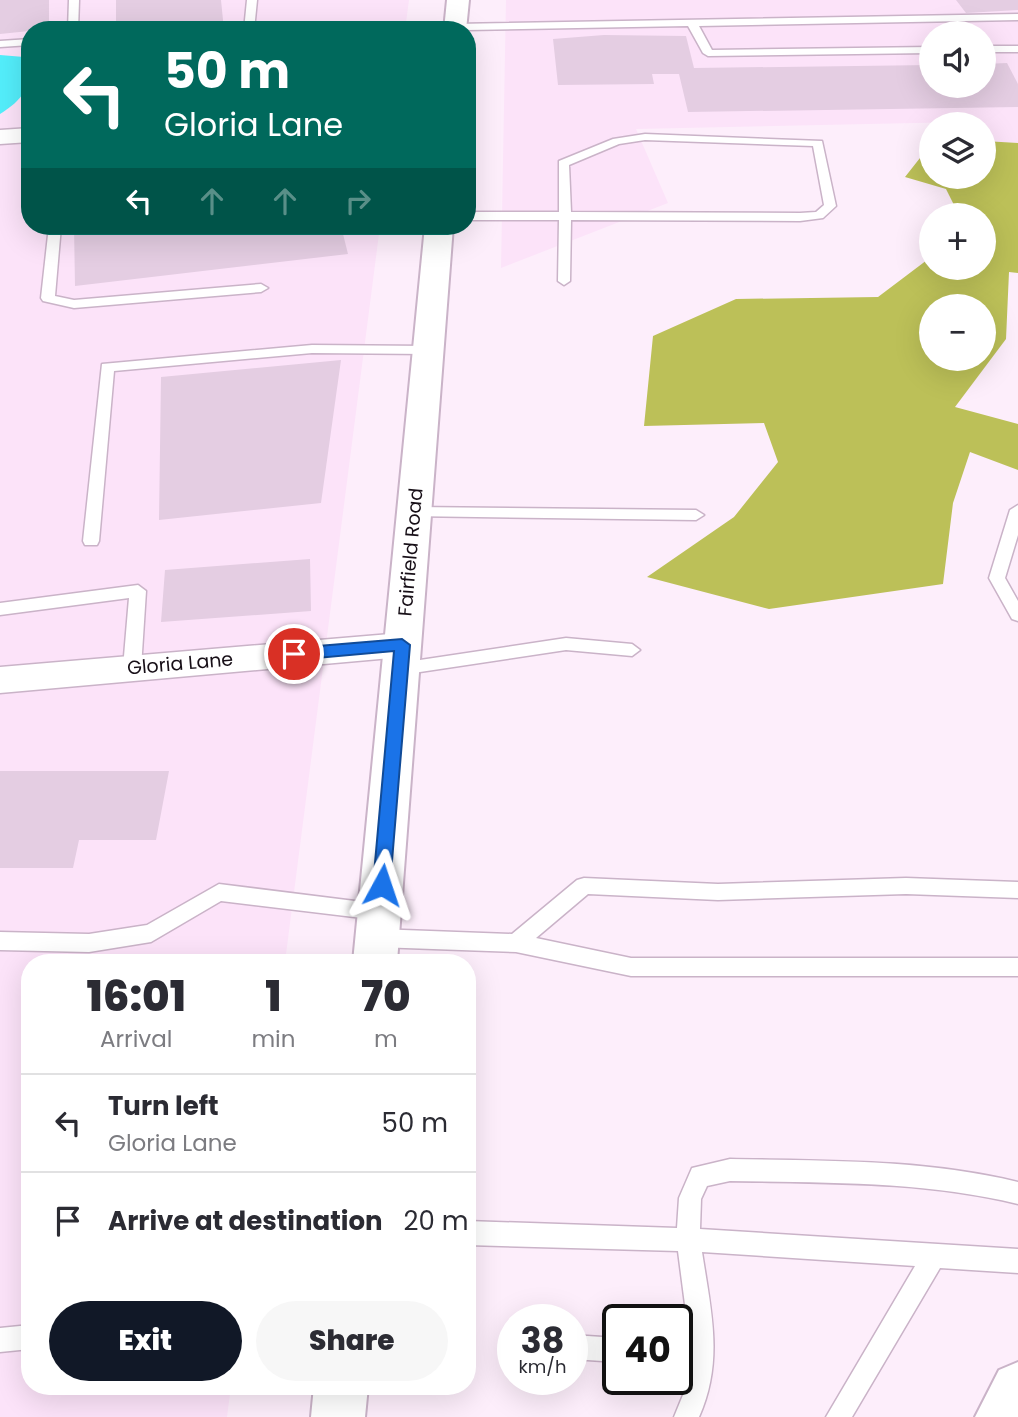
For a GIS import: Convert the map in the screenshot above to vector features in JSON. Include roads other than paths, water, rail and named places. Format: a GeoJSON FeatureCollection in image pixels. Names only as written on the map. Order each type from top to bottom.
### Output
{"type":"FeatureCollection","features":[{"type":"Feature","properties":{"kind":"street"},"geometry":{"type":"LineString","coordinates":[[456,21],[458,0]]}},
{"type":"Feature","properties":{"kind":"street"},"geometry":{"type":"LineString","coordinates":[[0,137],[21,136]]}},
{"type":"Feature","properties":{"kind":"street","name":"Fairfield Road"},"geometry":{"type":"LineString","coordinates":[[377,937],[438,235]]}},
{"type":"Feature","properties":{"kind":"street","name":"Gloria Lane"},"geometry":{"type":"LineString","coordinates":[[0,680],[132,668],[401,657]]}},
{"type":"Feature","properties":{"kind":"street"},"geometry":{"type":"LineString","coordinates":[[1002,1417],[1018,1389]]}},
{"type":"Feature","properties":{"kind":"street"},"geometry":{"type":"LineString","coordinates":[[338,1417],[340,1395]]}},
{"type":"Feature","properties":{"kind":"lane"},"geometry":{"type":"LineString","coordinates":[[73,21],[74,0]]}},
{"type":"Feature","properties":{"kind":"lane"},"geometry":{"type":"LineString","coordinates":[[250,21],[252,0]]}},
{"type":"Feature","properties":{"kind":"lane"},"geometry":{"type":"LineString","coordinates":[[476,28],[692,23],[905,14],[1018,17]]}},
{"type":"Feature","properties":{"kind":"lane"},"geometry":{"type":"LineString","coordinates":[[692,23],[708,53],[919,50]]}},
{"type":"Feature","properties":{"kind":"lane"},"geometry":{"type":"LineString","coordinates":[[0,44],[21,43]]}},
{"type":"Feature","properties":{"kind":"lane"},"geometry":{"type":"LineString","coordinates":[[996,49],[1018,49]]}},
{"type":"Feature","properties":{"kind":"lane"},"geometry":{"type":"LineString","coordinates":[[476,216],[565,216],[800,217],[819,215],[830,206],[818,143],[645,136],[617,141],[563,163],[565,216],[564,281]]}},
{"type":"Feature","properties":{"kind":"lane"},"geometry":{"type":"LineString","coordinates":[[54,235],[48,298],[74,304],[261,289]]}},
{"type":"Feature","properties":{"kind":"lane"},"geometry":{"type":"LineString","coordinates":[[91,541],[107,367],[312,349],[428,350]]}},
{"type":"Feature","properties":{"kind":"lane"},"geometry":{"type":"LineString","coordinates":[[1018,510],[997,578],[1018,615]]}},
{"type":"Feature","properties":{"kind":"lane"},"geometry":{"type":"LineString","coordinates":[[414,512],[696,515]]}},
{"type":"Feature","properties":{"kind":"lane"},"geometry":{"type":"LineString","coordinates":[[0,609],[138,591],[132,668]]}},
{"type":"Feature","properties":{"kind":"lane"},"geometry":{"type":"LineString","coordinates":[[401,657],[566,644],[632,650]]}},
{"type":"Feature","properties":{"kind":"lane"},"geometry":{"type":"LineString","coordinates":[[516,943],[584,886],[718,892],[993,887],[1018,890]]}},
{"type":"Feature","properties":{"kind":"lane"},"geometry":{"type":"LineString","coordinates":[[0,942],[89,943],[151,933],[219,892],[377,937],[516,943],[631,967],[1018,967]]}},
{"type":"Feature","properties":{"kind":"lane"},"geometry":{"type":"LineString","coordinates":[[686,1417],[696,1400],[704,1356],[688,1240],[690,1198],[700,1176],[730,1170],[916,1175],[975,1181],[1018,1194]]}},
{"type":"Feature","properties":{"kind":"lane"},"geometry":{"type":"LineString","coordinates":[[476,1233],[688,1240],[934,1256],[1017,1255]]}},
{"type":"Feature","properties":{"kind":"lane"},"geometry":{"type":"LineString","coordinates":[[838,1417],[934,1256]]}},
{"type":"Feature","properties":{"kind":"lane"},"geometry":{"type":"LineString","coordinates":[[0,1340],[21,1338]]}},
{"type":"Feature","properties":{"kind":"lane"},"geometry":{"type":"LineString","coordinates":[[693,1355],[704,1356]]}},
{"type":"Feature","properties":{"kind":"water"},"geometry":{"type":"Polygon","coordinates":[[[0,55],[21,57],[21,97],[0,114],[0,55]]]}}]}
